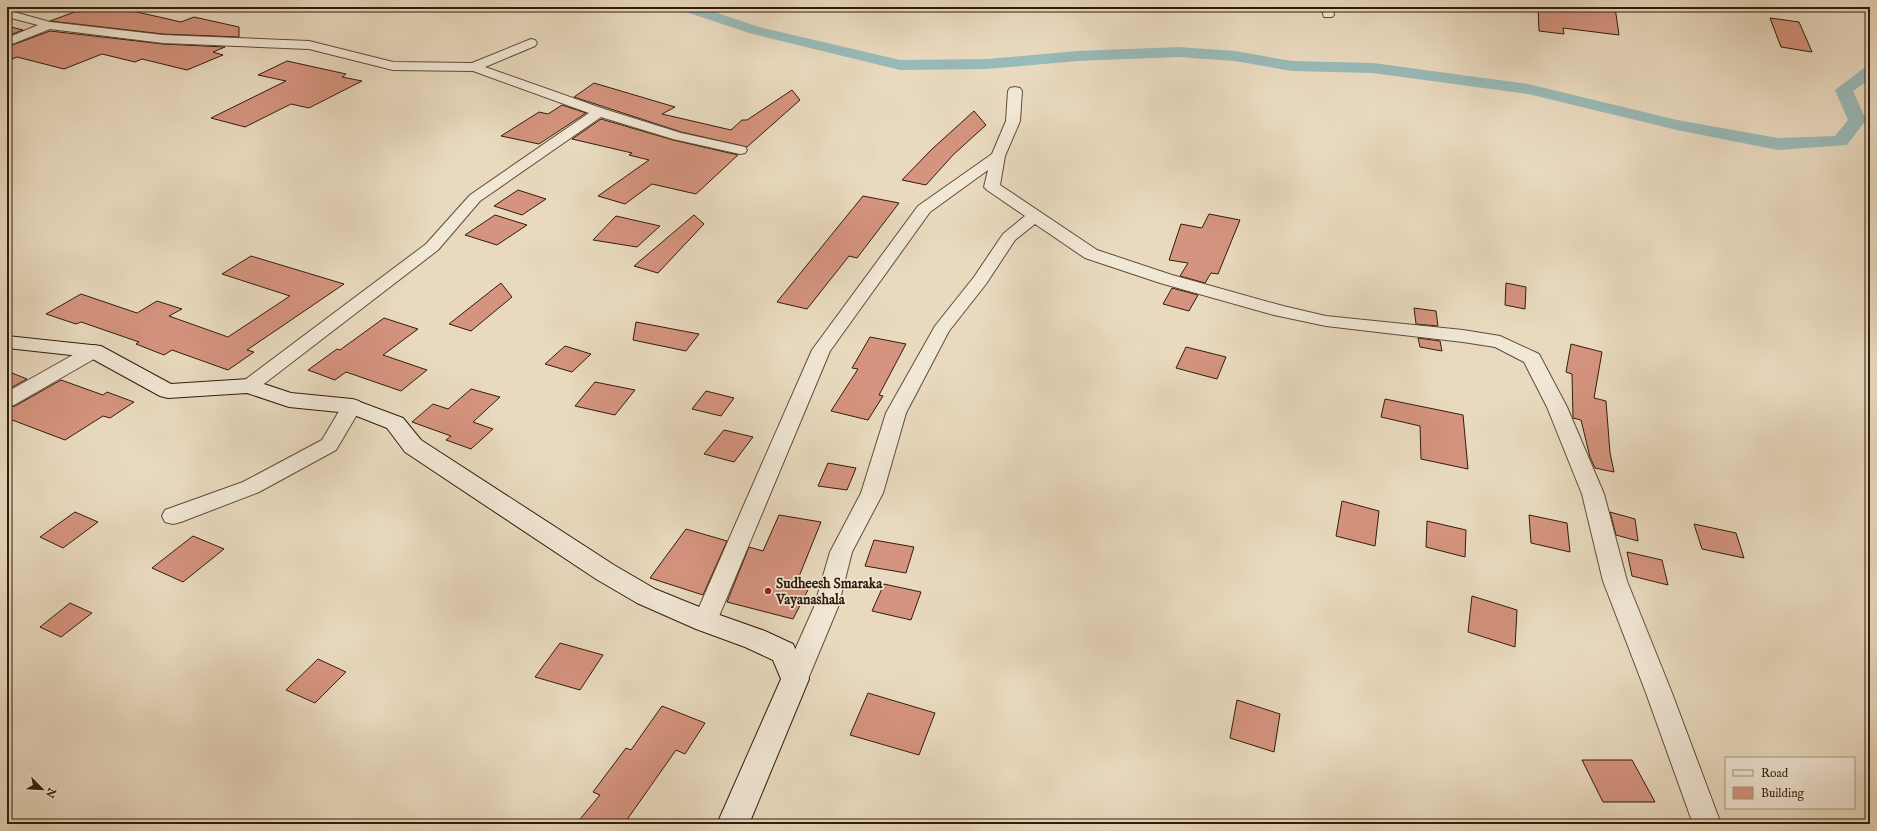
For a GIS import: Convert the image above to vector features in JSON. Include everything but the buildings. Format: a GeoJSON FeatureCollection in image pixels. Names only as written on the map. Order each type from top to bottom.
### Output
{"type":"FeatureCollection","features":[{"type":"Feature","properties":{"kind":"street"},"geometry":{"type":"LineString","coordinates":[[7,13],[48,24],[163,39],[309,45],[393,66],[474,67],[599,112],[678,136],[740,150]]}},
{"type":"Feature","properties":{"kind":"street"},"geometry":{"type":"LineString","coordinates":[[7,42],[48,24]]}},
{"type":"Feature","properties":{"kind":"street"},"geometry":{"type":"LineString","coordinates":[[474,67],[531,43]]}},
{"type":"Feature","properties":{"kind":"street"},"geometry":{"type":"LineString","coordinates":[[1014,90],[1013,121],[998,156],[992,187],[1091,254],[1166,280],[1280,311],[1326,321],[1463,336],[1500,342],[1532,358],[1557,407],[1593,494],[1615,581],[1659,693],[1707,824]]}},
{"type":"Feature","properties":{"kind":"street"},"geometry":{"type":"LineString","coordinates":[[249,386],[432,247],[475,198],[599,112]]}},
{"type":"Feature","properties":{"kind":"street"},"geometry":{"type":"LineString","coordinates":[[705,621],[821,350],[924,209],[998,156]]}},
{"type":"Feature","properties":{"kind":"street"},"geometry":{"type":"LineString","coordinates":[[733,824],[826,607],[841,552],[872,493],[896,413],[941,330],[980,280],[1009,237],[1035,216]]}},
{"type":"Feature","properties":{"kind":"street"},"geometry":{"type":"LineString","coordinates":[[7,342],[94,351],[168,391],[249,386],[288,400],[352,406],[395,423],[413,446],[605,572],[646,596],[705,621],[755,639],[783,652],[795,679]]}},
{"type":"Feature","properties":{"kind":"street"},"geometry":{"type":"LineString","coordinates":[[7,400],[94,351]]}},
{"type":"Feature","properties":{"kind":"street"},"geometry":{"type":"LineString","coordinates":[[173,516],[251,487],[329,445],[352,406]]}},
{"type":"Feature","properties":{"kind":"waterway"},"geometry":{"type":"LineString","coordinates":[[685,7],[754,30],[900,65],[987,64],[1077,56],[1178,52],[1235,56],[1292,66],[1373,68],[1528,89],[1677,125],[1778,144],[1840,141],[1857,120],[1844,90],[1870,71]]}},
{"type":"Feature","properties":{"kind":"place","name":"Sudheesh Smaraka Vayanashala"},"geometry":{"type":"Point","coordinates":[768,591]}}]}
